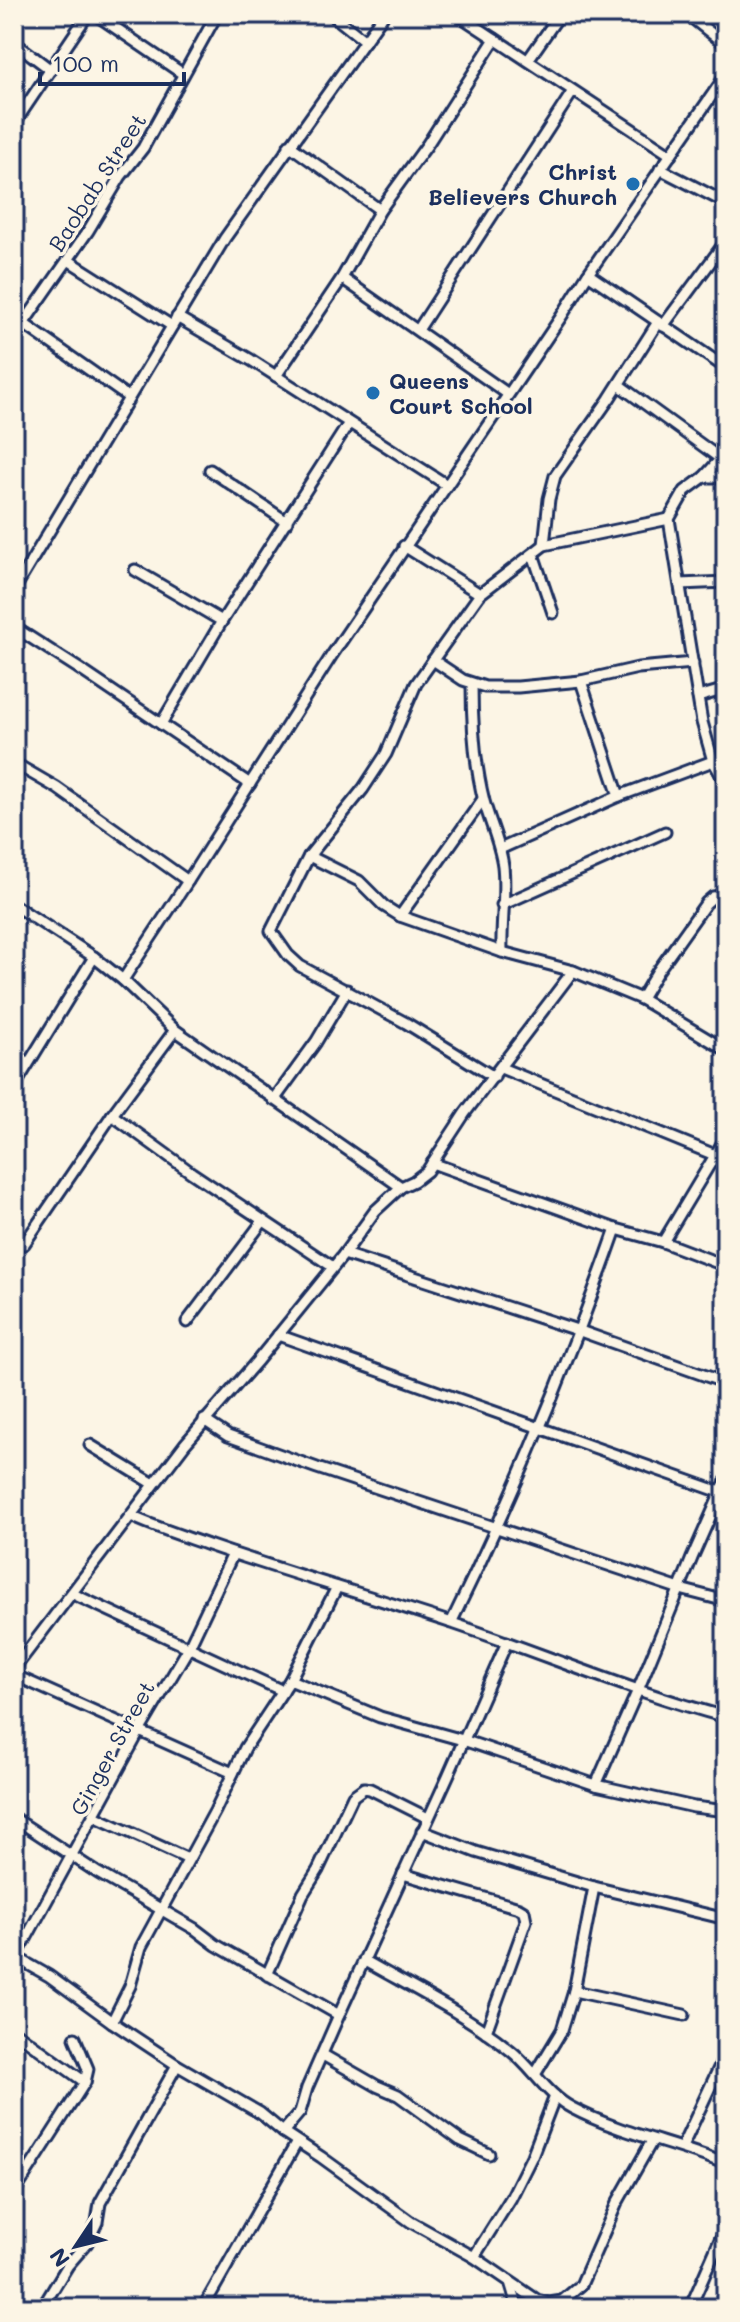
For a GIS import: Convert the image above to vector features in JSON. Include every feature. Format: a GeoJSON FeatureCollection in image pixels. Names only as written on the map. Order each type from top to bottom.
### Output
{"type":"FeatureCollection","features":[{"type":"Feature","properties":{"kind":"street"},"geometry":{"type":"LineString","coordinates":[[14,124],[88,14]]}},
{"type":"Feature","properties":{"kind":"street"},"geometry":{"type":"LineString","coordinates":[[95,14],[183,74]]}},
{"type":"Feature","properties":{"kind":"street","name":"Baobab Street"},"geometry":{"type":"LineString","coordinates":[[23,324],[151,135],[217,14]]}},
{"type":"Feature","properties":{"kind":"street"},"geometry":{"type":"LineString","coordinates":[[331,14],[365,41]]}},
{"type":"Feature","properties":{"kind":"street"},"geometry":{"type":"LineString","coordinates":[[14,590],[225,238],[384,14]]}},
{"type":"Feature","properties":{"kind":"street"},"geometry":{"type":"LineString","coordinates":[[457,14],[671,155]]}},
{"type":"Feature","properties":{"kind":"street"},"geometry":{"type":"LineString","coordinates":[[528,60],[560,14]]}},
{"type":"Feature","properties":{"kind":"street"},"geometry":{"type":"LineString","coordinates":[[687,14],[726,45]]}},
{"type":"Feature","properties":{"kind":"street"},"geometry":{"type":"LineString","coordinates":[[276,376],[342,278],[380,210],[427,145],[495,39]]}},
{"type":"Feature","properties":{"kind":"street"},"geometry":{"type":"LineString","coordinates":[[14,42],[51,70]]}},
{"type":"Feature","properties":{"kind":"street"},"geometry":{"type":"LineString","coordinates":[[123,980],[404,546],[726,75]]}},
{"type":"Feature","properties":{"kind":"street"},"geometry":{"type":"LineString","coordinates":[[418,330],[573,91]]}},
{"type":"Feature","properties":{"kind":"street"},"geometry":{"type":"LineString","coordinates":[[289,145],[380,210]]}},
{"type":"Feature","properties":{"kind":"street"},"geometry":{"type":"LineString","coordinates":[[660,169],[726,203]]}},
{"type":"Feature","properties":{"kind":"street"},"geometry":{"type":"LineString","coordinates":[[544,545],[555,476],[661,324],[726,241]]}},
{"type":"Feature","properties":{"kind":"street"},"geometry":{"type":"LineString","coordinates":[[68,260],[174,322],[276,376],[447,485]]}},
{"type":"Feature","properties":{"kind":"street"},"geometry":{"type":"LineString","coordinates":[[588,274],[726,368]]}},
{"type":"Feature","properties":{"kind":"street"},"geometry":{"type":"LineString","coordinates":[[342,278],[508,394]]}},
{"type":"Feature","properties":{"kind":"street"},"geometry":{"type":"LineString","coordinates":[[14,317],[128,397]]}},
{"type":"Feature","properties":{"kind":"street"},"geometry":{"type":"LineString","coordinates":[[619,385],[724,456],[685,491],[669,519],[702,722],[713,761],[726,783]]}},
{"type":"Feature","properties":{"kind":"street"},"geometry":{"type":"LineString","coordinates":[[161,724],[222,621],[349,423]]}},
{"type":"Feature","properties":{"kind":"street"},"geometry":{"type":"LineString","coordinates":[[210,470],[287,522]]}},
{"type":"Feature","properties":{"kind":"street"},"geometry":{"type":"LineString","coordinates":[[704,477],[726,477]]}},
{"type":"Feature","properties":{"kind":"street"},"geometry":{"type":"LineString","coordinates":[[494,1077],[294,962],[271,931],[309,856],[363,789],[386,754],[416,684],[480,594],[544,545],[669,519]]}},
{"type":"Feature","properties":{"kind":"street"},"geometry":{"type":"LineString","coordinates":[[404,546],[480,594]]}},
{"type":"Feature","properties":{"kind":"street"},"geometry":{"type":"LineString","coordinates":[[533,554],[553,613]]}},
{"type":"Feature","properties":{"kind":"street"},"geometry":{"type":"LineString","coordinates":[[135,570],[222,621]]}},
{"type":"Feature","properties":{"kind":"street"},"geometry":{"type":"LineString","coordinates":[[680,584],[726,582]]}},
{"type":"Feature","properties":{"kind":"street"},"geometry":{"type":"LineString","coordinates":[[14,627],[250,784]]}},
{"type":"Feature","properties":{"kind":"street"},"geometry":{"type":"LineString","coordinates":[[433,660],[472,684],[485,687],[581,681],[655,665],[693,663]]}},
{"type":"Feature","properties":{"kind":"street"},"geometry":{"type":"LineString","coordinates":[[581,681],[619,796]]}},
{"type":"Feature","properties":{"kind":"street"},"geometry":{"type":"LineString","coordinates":[[472,684],[474,750],[483,799],[500,849],[504,884],[502,952]]}},
{"type":"Feature","properties":{"kind":"street"},"geometry":{"type":"LineString","coordinates":[[698,697],[726,689]]}},
{"type":"Feature","properties":{"kind":"street"},"geometry":{"type":"LineString","coordinates":[[500,849],[619,796],[713,761]]}},
{"type":"Feature","properties":{"kind":"street"},"geometry":{"type":"LineString","coordinates":[[14,763],[57,788],[188,881]]}},
{"type":"Feature","properties":{"kind":"street"},"geometry":{"type":"LineString","coordinates":[[400,916],[483,799]]}},
{"type":"Feature","properties":{"kind":"street"},"geometry":{"type":"LineString","coordinates":[[502,905],[665,832]]}},
{"type":"Feature","properties":{"kind":"street"},"geometry":{"type":"LineString","coordinates":[[309,856],[359,881],[384,906],[400,916],[502,952],[573,971],[641,999],[726,1050]]}},
{"type":"Feature","properties":{"kind":"street"},"geometry":{"type":"LineString","coordinates":[[641,999],[706,903],[713,897],[726,895]]}},
{"type":"Feature","properties":{"kind":"street"},"geometry":{"type":"LineString","coordinates":[[14,905],[94,957],[175,1030],[401,1187]]}},
{"type":"Feature","properties":{"kind":"street"},"geometry":{"type":"LineString","coordinates":[[14,1087],[94,957]]}},
{"type":"Feature","properties":{"kind":"street"},"geometry":{"type":"LineString","coordinates":[[14,1669],[204,1420],[236,1387],[375,1211],[401,1187],[422,1176],[465,1113],[573,971]]}},
{"type":"Feature","properties":{"kind":"street"},"geometry":{"type":"LineString","coordinates":[[274,1100],[316,1042],[347,990]]}},
{"type":"Feature","properties":{"kind":"street"},"geometry":{"type":"LineString","coordinates":[[24,1244],[112,1115],[175,1030]]}},
{"type":"Feature","properties":{"kind":"street"},"geometry":{"type":"LineString","coordinates":[[501,1068],[715,1155]]}},
{"type":"Feature","properties":{"kind":"street"},"geometry":{"type":"LineString","coordinates":[[112,1115],[333,1267]]}},
{"type":"Feature","properties":{"kind":"street"},"geometry":{"type":"LineString","coordinates":[[663,1242],[726,1137]]}},
{"type":"Feature","properties":{"kind":"street"},"geometry":{"type":"LineString","coordinates":[[432,1163],[726,1266]]}},
{"type":"Feature","properties":{"kind":"street"},"geometry":{"type":"LineString","coordinates":[[187,1322],[263,1221]]}},
{"type":"Feature","properties":{"kind":"street"},"geometry":{"type":"LineString","coordinates":[[451,1623],[482,1562],[539,1429],[580,1331],[616,1229]]}},
{"type":"Feature","properties":{"kind":"street"},"geometry":{"type":"LineString","coordinates":[[344,1254],[580,1331],[726,1383]]}},
{"type":"Feature","properties":{"kind":"street"},"geometry":{"type":"LineString","coordinates":[[278,1335],[724,1493]]}},
{"type":"Feature","properties":{"kind":"street"},"geometry":{"type":"LineString","coordinates":[[204,1420],[228,1436],[260,1448],[680,1589],[726,1601]]}},
{"type":"Feature","properties":{"kind":"street"},"geometry":{"type":"LineString","coordinates":[[90,1445],[154,1484]]}},
{"type":"Feature","properties":{"kind":"street"},"geometry":{"type":"LineString","coordinates":[[596,1785],[724,1493],[726,1481]]}},
{"type":"Feature","properties":{"kind":"street"},"geometry":{"type":"LineString","coordinates":[[131,1516],[233,1554],[451,1623],[638,1690],[726,1717]]}},
{"type":"Feature","properties":{"kind":"street","name":"Ginger Street"},"geometry":{"type":"LineString","coordinates":[[15,1956],[188,1649],[233,1554]]}},
{"type":"Feature","properties":{"kind":"street"},"geometry":{"type":"LineString","coordinates":[[112,2022],[130,1986],[141,1947],[160,1910],[245,1748],[290,1680],[337,1587]]}},
{"type":"Feature","properties":{"kind":"street"},"geometry":{"type":"LineString","coordinates":[[73,1594],[283,1691]]}},
{"type":"Feature","properties":{"kind":"street"},"geometry":{"type":"LineString","coordinates":[[283,2132],[300,2112],[307,2088],[339,2015],[507,1642]]}},
{"type":"Feature","properties":{"kind":"street"},"geometry":{"type":"LineString","coordinates":[[14,1675],[233,1773]]}},
{"type":"Feature","properties":{"kind":"street"},"geometry":{"type":"LineString","coordinates":[[290,1680],[380,1717],[463,1740],[596,1785],[726,1811]]}},
{"type":"Feature","properties":{"kind":"street"},"geometry":{"type":"LineString","coordinates":[[267,1975],[303,1894],[318,1870],[353,1796],[364,1788],[370,1789],[428,1818]]}},
{"type":"Feature","properties":{"kind":"street"},"geometry":{"type":"LineString","coordinates":[[94,1816],[188,1859]]}},
{"type":"Feature","properties":{"kind":"street"},"geometry":{"type":"LineString","coordinates":[[14,1818],[267,1975],[339,2015]]}},
{"type":"Feature","properties":{"kind":"street"},"geometry":{"type":"LineString","coordinates":[[422,1831],[476,1852],[594,1887],[726,1919]]}},
{"type":"Feature","properties":{"kind":"street"},"geometry":{"type":"LineString","coordinates":[[403,1874],[524,1911],[526,1921],[486,2032]]}},
{"type":"Feature","properties":{"kind":"street"},"geometry":{"type":"LineString","coordinates":[[536,2073],[562,2030],[574,1991],[594,1887]]}},
{"type":"Feature","properties":{"kind":"street"},"geometry":{"type":"LineString","coordinates":[[15,1956],[177,2065],[260,2113],[411,2222],[474,2257],[537,2300],[549,2303],[562,2301],[581,2285],[617,2203],[652,2141]]}},
{"type":"Feature","properties":{"kind":"street"},"geometry":{"type":"LineString","coordinates":[[365,1961],[486,2032],[511,2050],[555,2096],[571,2108],[652,2141],[682,2147],[726,2164]]}},
{"type":"Feature","properties":{"kind":"street"},"geometry":{"type":"LineString","coordinates":[[574,1991],[684,2015]]}},
{"type":"Feature","properties":{"kind":"street"},"geometry":{"type":"LineString","coordinates":[[14,2031],[85,2082]]}},
{"type":"Feature","properties":{"kind":"street"},"geometry":{"type":"LineString","coordinates":[[14,2193],[85,2082],[88,2069],[75,2038]]}},
{"type":"Feature","properties":{"kind":"street"},"geometry":{"type":"LineString","coordinates":[[682,2147],[726,2053]]}},
{"type":"Feature","properties":{"kind":"street"},"geometry":{"type":"LineString","coordinates":[[323,2055],[398,2095],[460,2140],[489,2154]]}},
{"type":"Feature","properties":{"kind":"street"},"geometry":{"type":"LineString","coordinates":[[42,2308],[68,2265],[87,2243],[97,2222],[100,2203],[177,2065]]}},
{"type":"Feature","properties":{"kind":"street"},"geometry":{"type":"LineString","coordinates":[[474,2257],[511,2198],[532,2156],[555,2096]]}},
{"type":"Feature","properties":{"kind":"street"},"geometry":{"type":"LineString","coordinates":[[203,2308],[297,2142]]}},
{"type":"Feature","properties":{"kind":"street"},"geometry":{"type":"LineString","coordinates":[[690,2308],[726,2226]]}},
{"type":"Feature","properties":{"kind":"street"},"geometry":{"type":"LineString","coordinates":[[510,2282],[516,2302],[524,2308]]}},
{"type":"Feature","properties":{"kind":"place","name":"Christ Believers Church"},"geometry":{"type":"Point","coordinates":[633,184]}},
{"type":"Feature","properties":{"kind":"place","name":"Queens Court School"},"geometry":{"type":"Point","coordinates":[373,393]}}]}
